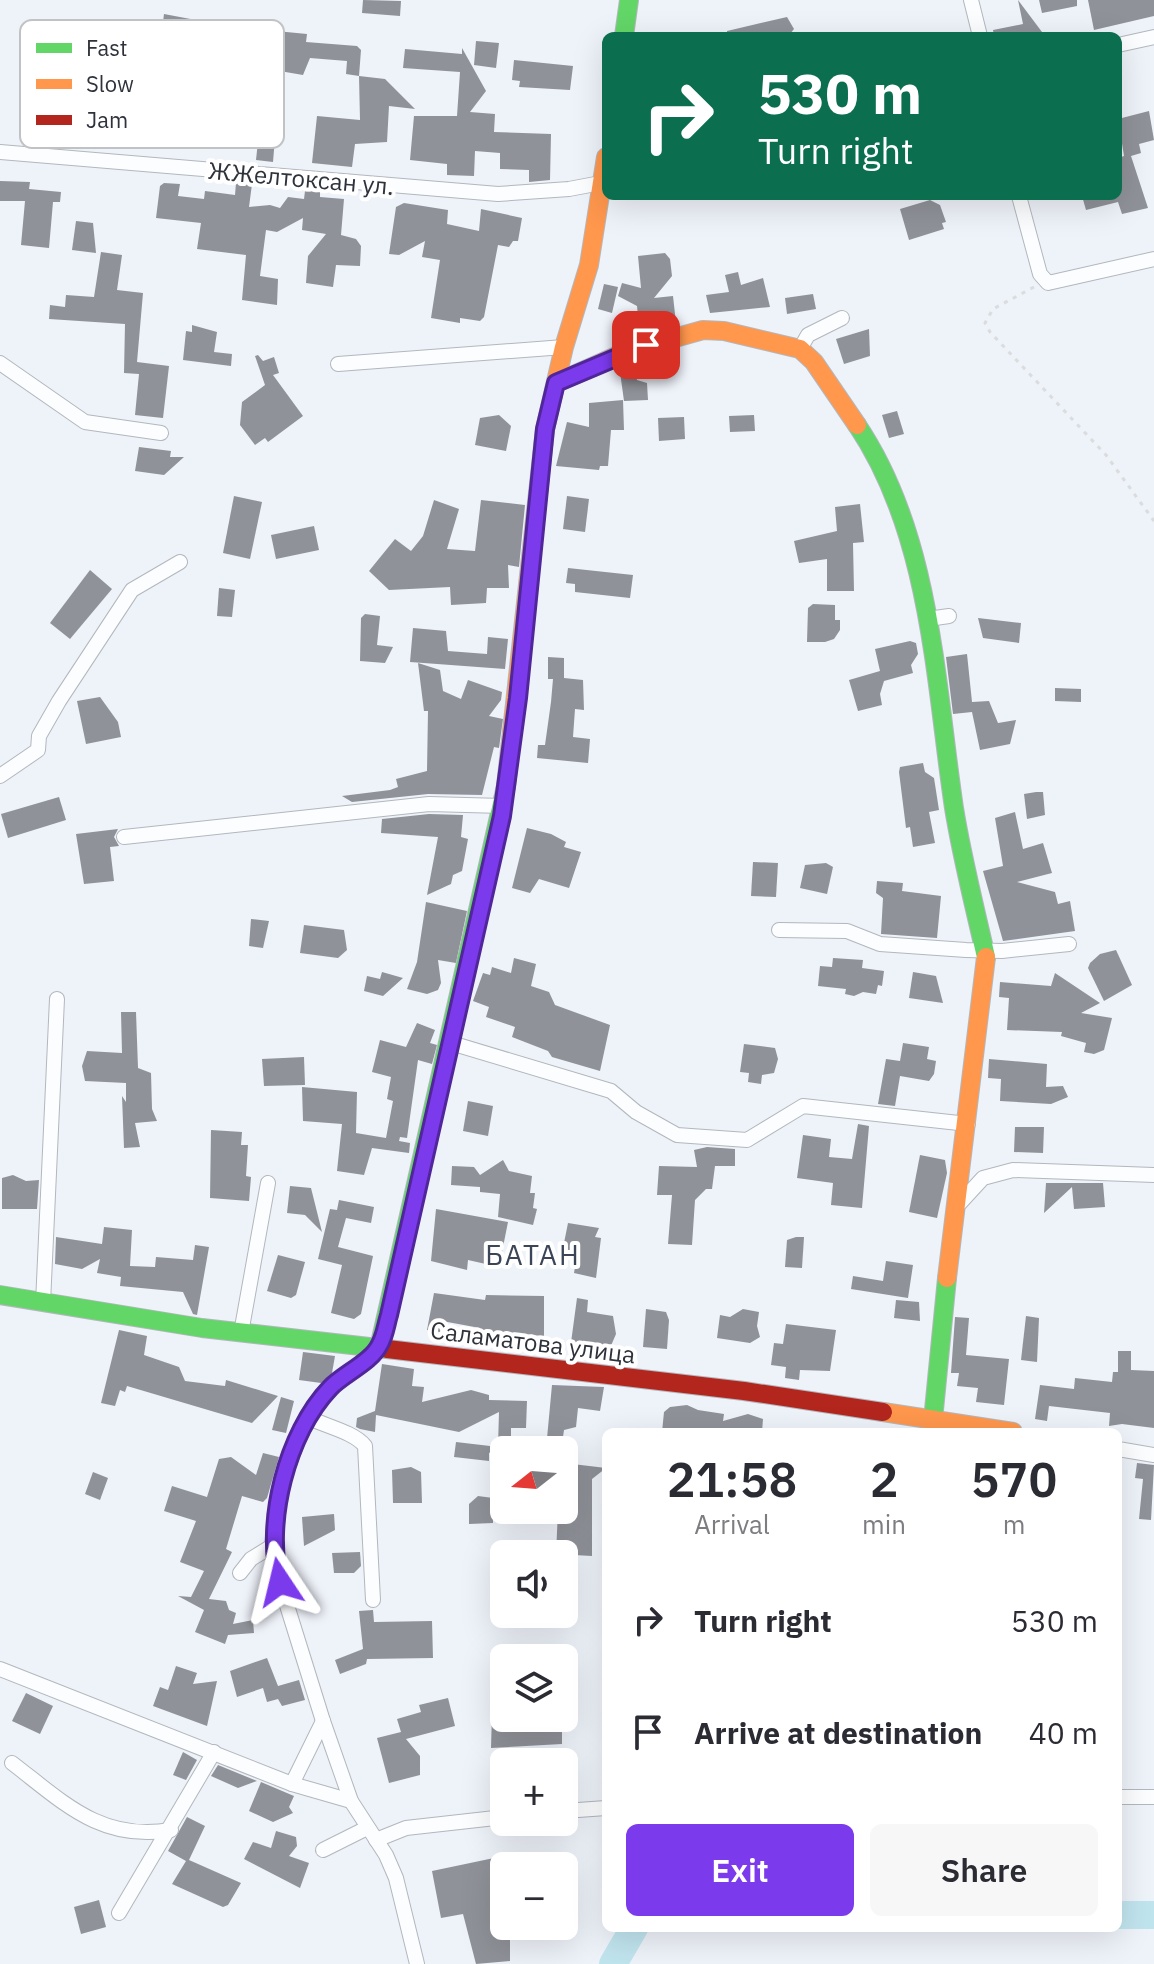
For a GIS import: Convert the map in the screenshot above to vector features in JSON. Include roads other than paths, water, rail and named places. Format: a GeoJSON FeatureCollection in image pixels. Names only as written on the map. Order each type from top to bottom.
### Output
{"type":"FeatureCollection","features":[{"type":"Feature","properties":{"kind":"street"},"geometry":{"type":"LineString","coordinates":[[625,32],[629,0]]}},
{"type":"Feature","properties":{"kind":"street"},"geometry":{"type":"LineString","coordinates":[[971,0],[979,32]]}},
{"type":"Feature","properties":{"kind":"street"},"geometry":{"type":"LineString","coordinates":[[1122,44],[1154,37]]}},
{"type":"Feature","properties":{"kind":"street","name":"ЖЖелтоксан ул."},"geometry":{"type":"LineString","coordinates":[[0,152],[498,194],[602,183]]}},
{"type":"Feature","properties":{"kind":"street"},"geometry":{"type":"LineString","coordinates":[[417,1964],[396,1878],[351,1801],[323,1721],[272,1546],[276,1510],[285,1475],[307,1417],[332,1386],[379,1348],[503,806],[545,429],[564,347],[589,265],[602,194]]}},
{"type":"Feature","properties":{"kind":"street"},"geometry":{"type":"LineString","coordinates":[[1020,200],[1043,281],[1053,283],[1154,259]]}},
{"type":"Feature","properties":{"kind":"street"},"geometry":{"type":"LineString","coordinates":[[800,349],[808,335],[842,318]]}},
{"type":"Feature","properties":{"kind":"street"},"geometry":{"type":"LineString","coordinates":[[556,383],[628,351],[703,330],[724,331],[800,349],[814,362],[880,459],[913,556],[928,619],[955,812],[985,950],[981,1031],[942,1311],[933,1420]]}},
{"type":"Feature","properties":{"kind":"street"},"geometry":{"type":"LineString","coordinates":[[338,364],[564,347]]}},
{"type":"Feature","properties":{"kind":"street"},"geometry":{"type":"LineString","coordinates":[[0,363],[85,422],[161,433]]}},
{"type":"Feature","properties":{"kind":"street"},"geometry":{"type":"LineString","coordinates":[[0,776],[38,750],[39,736],[59,701],[132,590],[180,562]]}},
{"type":"Feature","properties":{"kind":"street"},"geometry":{"type":"LineString","coordinates":[[928,619],[949,616]]}},
{"type":"Feature","properties":{"kind":"street"},"geometry":{"type":"LineString","coordinates":[[124,837],[429,804],[503,806]]}},
{"type":"Feature","properties":{"kind":"street"},"geometry":{"type":"LineString","coordinates":[[779,930],[847,931],[889,945],[985,950],[1069,944]]}},
{"type":"Feature","properties":{"kind":"street"},"geometry":{"type":"LineString","coordinates":[[43,1303],[57,999]]}},
{"type":"Feature","properties":{"kind":"street"},"geometry":{"type":"LineString","coordinates":[[451,1043],[611,1091],[636,1112],[677,1135],[747,1140],[803,1106],[968,1124]]}},
{"type":"Feature","properties":{"kind":"street"},"geometry":{"type":"LineString","coordinates":[[959,1203],[983,1178],[1013,1170],[1154,1175]]}},
{"type":"Feature","properties":{"kind":"street"},"geometry":{"type":"LineString","coordinates":[[241,1333],[268,1183]]}},
{"type":"Feature","properties":{"kind":"street","name":"Саламатова улица"},"geometry":{"type":"LineString","coordinates":[[0,1295],[241,1333],[744,1391],[986,1428]]}},
{"type":"Feature","properties":{"kind":"street"},"geometry":{"type":"LineString","coordinates":[[307,1417],[332,1430],[358,1436],[365,1446],[373,1600]]}},
{"type":"Feature","properties":{"kind":"street"},"geometry":{"type":"LineString","coordinates":[[1122,1450],[1154,1455]]}},
{"type":"Feature","properties":{"kind":"street"},"geometry":{"type":"LineString","coordinates":[[240,1573],[251,1559],[272,1546]]}},
{"type":"Feature","properties":{"kind":"street"},"geometry":{"type":"LineString","coordinates":[[0,1669],[292,1784],[351,1801]]}},
{"type":"Feature","properties":{"kind":"street"},"geometry":{"type":"LineString","coordinates":[[292,1784],[323,1721]]}},
{"type":"Feature","properties":{"kind":"street"},"geometry":{"type":"LineString","coordinates":[[119,1913],[171,1830],[214,1752]]}},
{"type":"Feature","properties":{"kind":"street"},"geometry":{"type":"LineString","coordinates":[[12,1763],[81,1815],[101,1826],[139,1833],[171,1830]]}},
{"type":"Feature","properties":{"kind":"street"},"geometry":{"type":"LineString","coordinates":[[1122,1797],[1154,1797]]}},
{"type":"Feature","properties":{"kind":"street"},"geometry":{"type":"LineString","coordinates":[[578,1810],[602,1808]]}},
{"type":"Feature","properties":{"kind":"street"},"geometry":{"type":"LineString","coordinates":[[323,1850],[372,1834],[490,1819]]}},
{"type":"Feature","properties":{"kind":"waterway"},"geometry":{"type":"LineString","coordinates":[[1122,1915],[1154,1915]]}},
{"type":"Feature","properties":{"kind":"waterway"},"geometry":{"type":"LineString","coordinates":[[613,1964],[632,1932]]}},
{"type":"Feature","properties":{"kind":"district","name":"БАТАН"},"geometry":{"type":"Point","coordinates":[533,1254]}}]}
